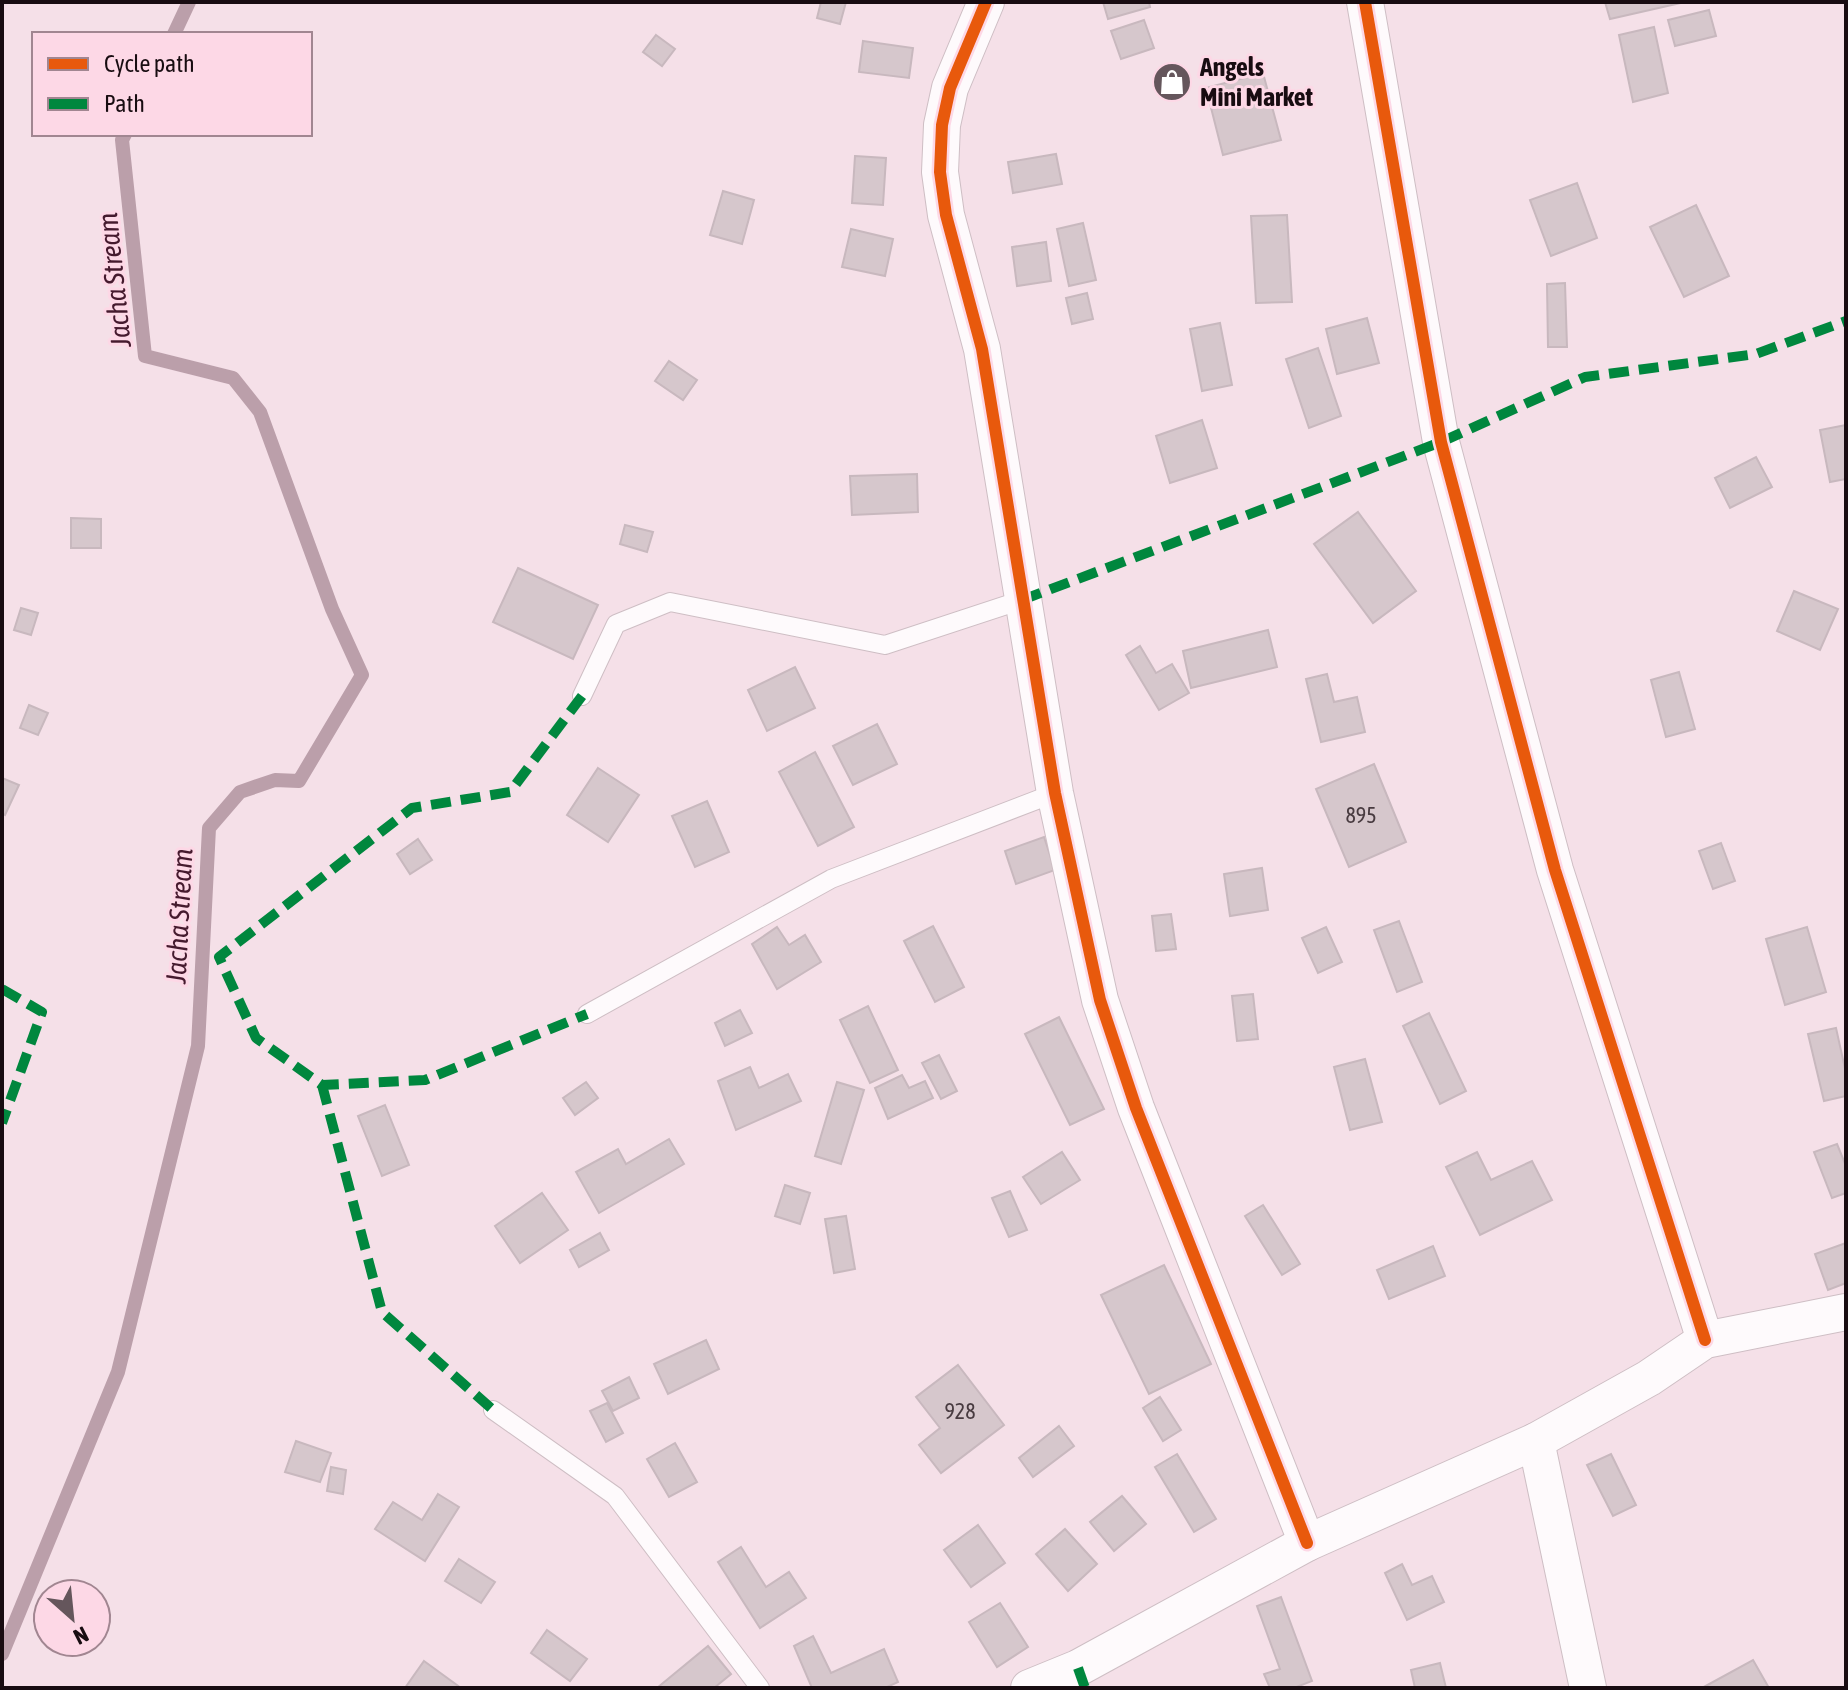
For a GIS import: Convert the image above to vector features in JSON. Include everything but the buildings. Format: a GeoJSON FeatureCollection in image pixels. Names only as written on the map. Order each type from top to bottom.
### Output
{"type":"FeatureCollection","features":[{"type":"Feature","properties":{"kind":"street"},"geometry":{"type":"LineString","coordinates":[[986,2],[950,88],[942,125],[940,172],[946,215],[982,349],[1055,793],[1100,1000],[1131,1094],[1307,1543]]}},
{"type":"Feature","properties":{"kind":"street"},"geometry":{"type":"LineString","coordinates":[[1365,2],[1441,442],[1555,870],[1705,1340]]}},
{"type":"Feature","properties":{"kind":"street"},"geometry":{"type":"LineString","coordinates":[[1029,1688],[1078,1668],[1307,1543],[1536,1441],[1649,1378],[1705,1340],[1846,1312]]}},
{"type":"Feature","properties":{"kind":"street"},"geometry":{"type":"LineString","coordinates":[[1536,1441],[1588,1688]]}},
{"type":"Feature","properties":{"kind":"lane"},"geometry":{"type":"LineString","coordinates":[[582,696],[616,624],[670,602],[885,645],[1022,600]]}},
{"type":"Feature","properties":{"kind":"lane"},"geometry":{"type":"LineString","coordinates":[[587,1014],[831,879],[1055,793]]}},
{"type":"Feature","properties":{"kind":"lane"},"geometry":{"type":"LineString","coordinates":[[493,1410],[615,1496],[760,1688]]}},
{"type":"Feature","properties":{"kind":"waterway","name":"Jacha Stream"},"geometry":{"type":"LineString","coordinates":[[175,32],[189,2]]}},
{"type":"Feature","properties":{"kind":"waterway","name":"Jacha Stream"},"geometry":{"type":"LineString","coordinates":[[2,1654],[118,1372],[198,1046],[209,828],[240,792],[275,780],[299,781],[362,675],[332,609],[260,412],[233,378],[145,356],[124,136]]}},
{"type":"Feature","properties":{"kind":"marked path"},"geometry":{"type":"LineString","coordinates":[[1022,600],[1441,442],[1585,377],[1756,354],[1846,321]]}},
{"type":"Feature","properties":{"kind":"marked path"},"geometry":{"type":"LineString","coordinates":[[582,696],[510,792],[412,808],[219,957],[256,1038],[322,1085],[425,1080],[587,1014]]}},
{"type":"Feature","properties":{"kind":"marked path"},"geometry":{"type":"LineString","coordinates":[[2,989],[42,1012],[2,1123]]}},
{"type":"Feature","properties":{"kind":"marked path"},"geometry":{"type":"LineString","coordinates":[[322,1085],[382,1312],[493,1410]]}},
{"type":"Feature","properties":{"kind":"marked path"},"geometry":{"type":"LineString","coordinates":[[1078,1668],[1085,1688]]}},
{"type":"Feature","properties":{"kind":"cycle path"},"geometry":{"type":"LineString","coordinates":[[986,2],[950,88],[942,125],[940,172],[946,215],[982,349],[1055,793],[1100,1000],[1136,1108],[1307,1543]]}},
{"type":"Feature","properties":{"kind":"cycle path"},"geometry":{"type":"LineString","coordinates":[[1365,2],[1441,442],[1555,870],[1705,1340]]}},
{"type":"Feature","properties":{"kind":"place","name":"Angels Mini Market"},"geometry":{"type":"Point","coordinates":[1172,82]}}]}
